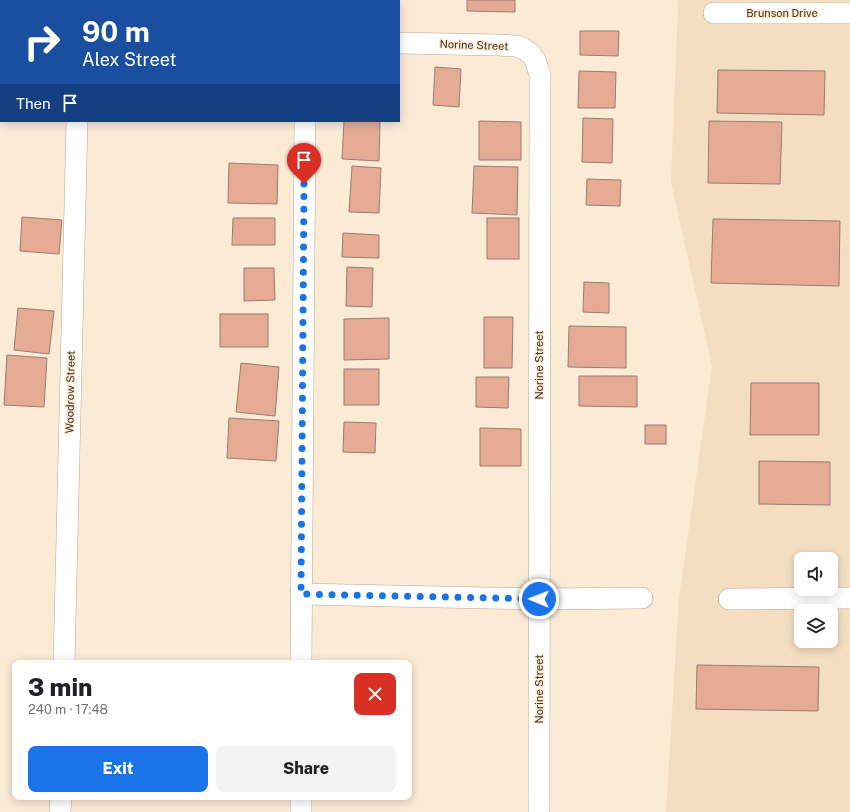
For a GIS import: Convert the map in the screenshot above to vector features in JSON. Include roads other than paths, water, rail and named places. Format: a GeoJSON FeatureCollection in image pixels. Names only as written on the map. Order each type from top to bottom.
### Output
{"type":"FeatureCollection","features":[{"type":"Feature","properties":{"kind":"street","name":"Brunson Drive"},"geometry":{"type":"LineString","coordinates":[[714,13],[850,13]]}},
{"type":"Feature","properties":{"kind":"street","name":"Norine Street"},"geometry":{"type":"LineString","coordinates":[[400,44],[517,46],[531,54],[535,60],[540,75],[539,812]]}},
{"type":"Feature","properties":{"kind":"street","name":"Woodrow Street"},"geometry":{"type":"LineString","coordinates":[[64,660],[76,122]]}},
{"type":"Feature","properties":{"kind":"street"},"geometry":{"type":"LineString","coordinates":[[301,660],[305,122]]}},
{"type":"Feature","properties":{"kind":"street"},"geometry":{"type":"LineString","coordinates":[[301,594],[539,599],[642,598]]}},
{"type":"Feature","properties":{"kind":"street"},"geometry":{"type":"LineString","coordinates":[[729,599],[850,598]]}},
{"type":"Feature","properties":{"kind":"street"},"geometry":{"type":"LineString","coordinates":[[60,812],[61,800]]}},
{"type":"Feature","properties":{"kind":"street"},"geometry":{"type":"LineString","coordinates":[[301,800],[301,812]]}}]}
